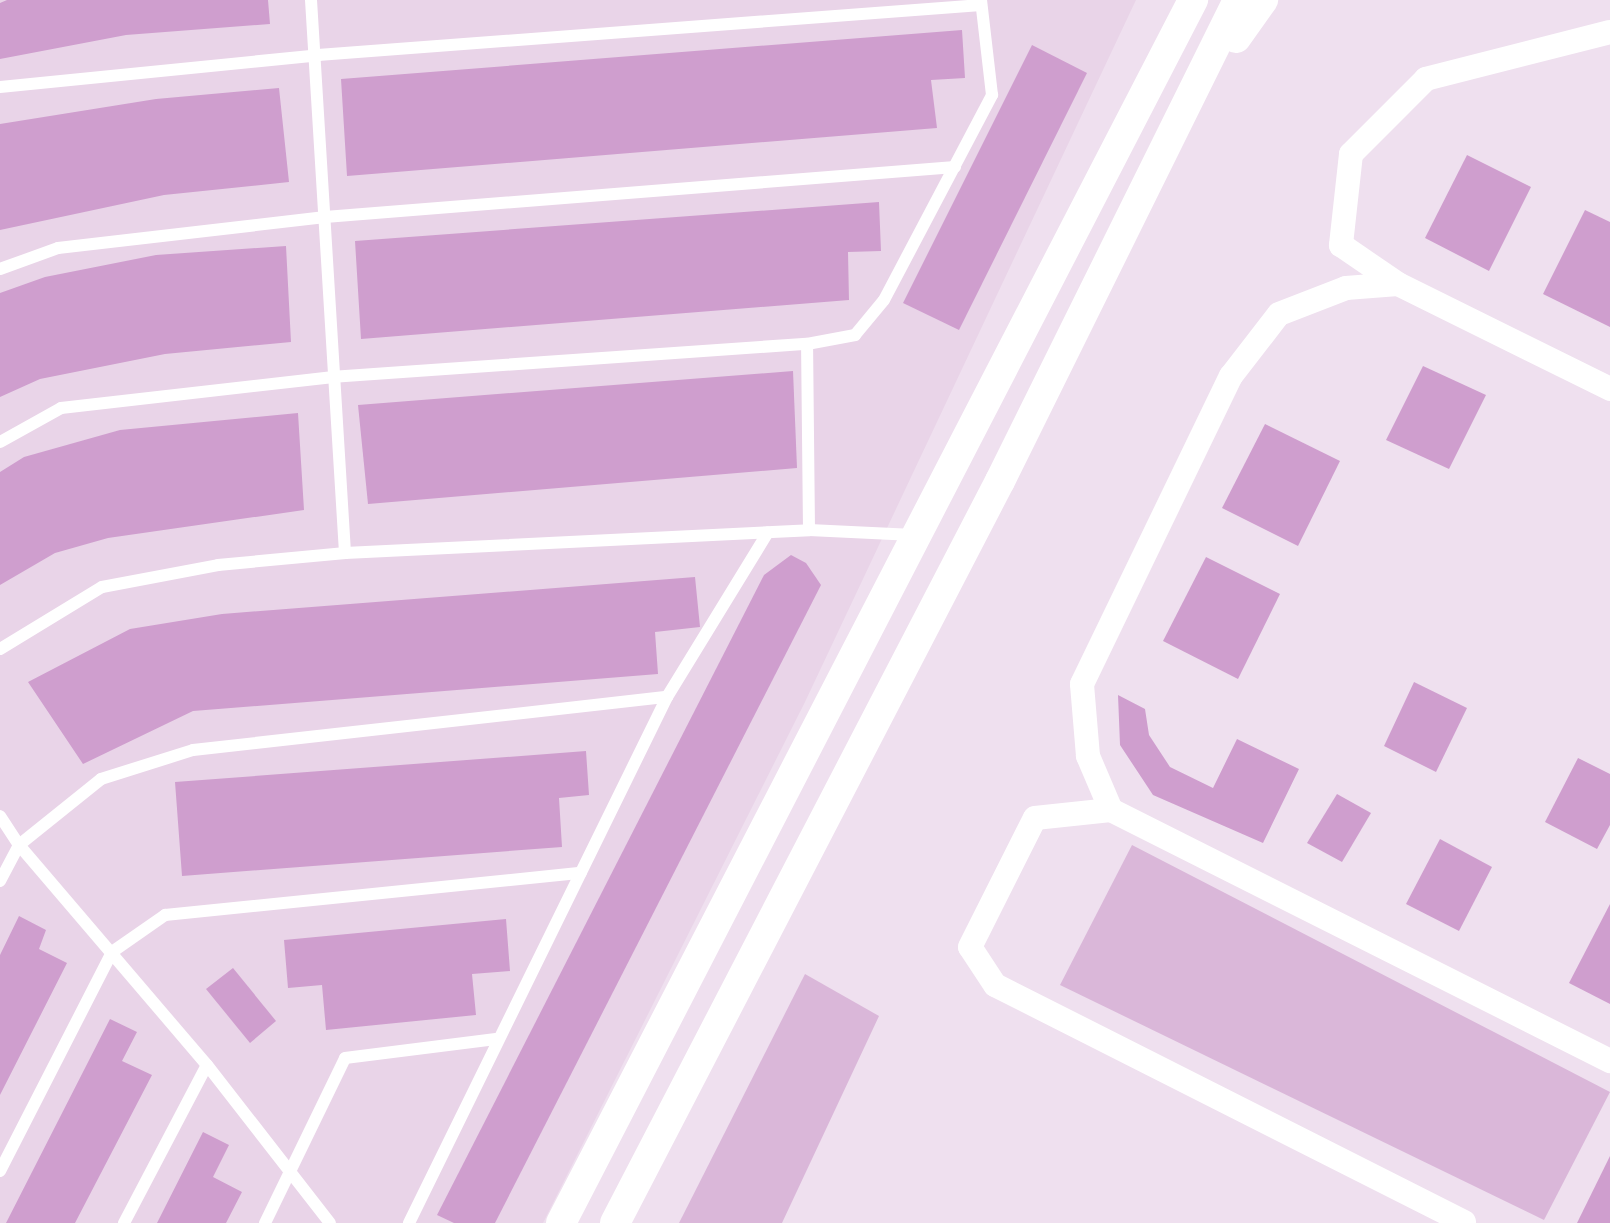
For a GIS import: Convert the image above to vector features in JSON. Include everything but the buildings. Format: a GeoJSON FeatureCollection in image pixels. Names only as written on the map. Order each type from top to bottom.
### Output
{"type":"FeatureCollection","features":[{"type":"Feature","properties":{"kind":"street"},"geometry":{"type":"LineString","coordinates":[[561,1223],[1193,0]]}},
{"type":"Feature","properties":{"kind":"street"},"geometry":{"type":"LineString","coordinates":[[615,1223],[1000,481],[1238,0]]}},
{"type":"Feature","properties":{"kind":"street"},"geometry":{"type":"LineString","coordinates":[[1175,125],[1263,0]]}},
{"type":"Feature","properties":{"kind":"street"},"geometry":{"type":"LineString","coordinates":[[1610,32],[1426,79],[1351,154],[1341,245],[1398,284],[1610,389]]}},
{"type":"Feature","properties":{"kind":"street"},"geometry":{"type":"LineString","coordinates":[[1111,810],[1088,756],[1082,684],[1231,376],[1279,314],[1346,288],[1398,284]]}},
{"type":"Feature","properties":{"kind":"street"},"geometry":{"type":"LineString","coordinates":[[1465,1223],[995,985],[970,947],[1035,818],[1111,810],[1610,1061]]}},
{"type":"Feature","properties":{"kind":"lane"},"geometry":{"type":"LineString","coordinates":[[311,0],[318,55],[331,377],[345,553]]}},
{"type":"Feature","properties":{"kind":"lane"},"geometry":{"type":"LineString","coordinates":[[0,87],[318,55],[981,2],[992,95],[884,300],[855,335],[807,344],[331,377],[61,408],[0,442]]}},
{"type":"Feature","properties":{"kind":"lane"},"geometry":{"type":"LineString","coordinates":[[0,269],[58,248],[325,217],[955,167]]}},
{"type":"Feature","properties":{"kind":"lane"},"geometry":{"type":"LineString","coordinates":[[807,344],[809,530]]}},
{"type":"Feature","properties":{"kind":"lane"},"geometry":{"type":"LineString","coordinates":[[0,649],[102,587],[218,565],[345,553],[809,530],[914,535]]}},
{"type":"Feature","properties":{"kind":"lane"},"geometry":{"type":"LineString","coordinates":[[409,1223],[496,1039],[667,697],[768,532]]}},
{"type":"Feature","properties":{"kind":"lane"},"geometry":{"type":"LineString","coordinates":[[0,881],[19,845],[101,779],[193,750],[667,697]]}},
{"type":"Feature","properties":{"kind":"lane"},"geometry":{"type":"LineString","coordinates":[[0,816],[19,845],[207,1065],[330,1223]]}},
{"type":"Feature","properties":{"kind":"lane"},"geometry":{"type":"LineString","coordinates":[[0,1171],[112,952],[165,915],[581,873]]}},
{"type":"Feature","properties":{"kind":"lane"},"geometry":{"type":"LineString","coordinates":[[265,1223],[345,1058],[496,1039]]}},
{"type":"Feature","properties":{"kind":"lane"},"geometry":{"type":"LineString","coordinates":[[124,1223],[207,1065]]}},
{"type":"Feature","properties":{"kind":"shaded area"},"geometry":{"type":"Polygon","coordinates":[[[0,0],[1136,0],[805,702],[543,1223],[0,1223],[0,0]]]}},
{"type":"Feature","properties":{"kind":"shaded area"},"geometry":{"type":"Polygon","coordinates":[[[1132,845],[1610,1092],[1544,1220],[1060,985],[1132,845]]]}},
{"type":"Feature","properties":{"kind":"shaded area"},"geometry":{"type":"Polygon","coordinates":[[[805,974],[879,1016],[782,1223],[679,1223],[805,974]]]}}]}
